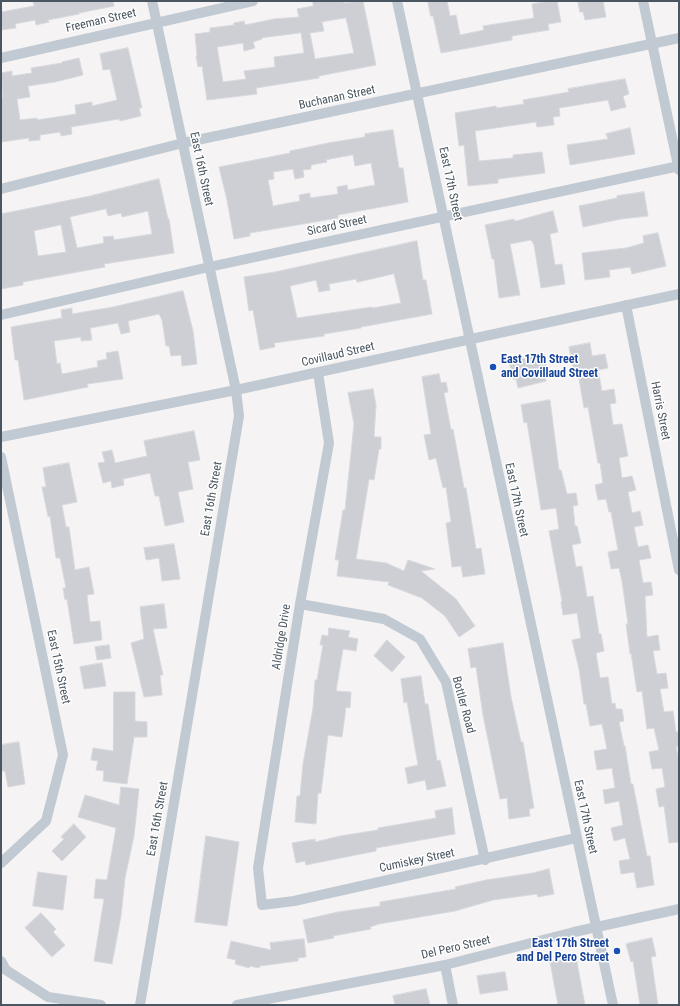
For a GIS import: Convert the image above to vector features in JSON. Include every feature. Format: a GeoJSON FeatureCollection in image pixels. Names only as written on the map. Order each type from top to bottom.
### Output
{"type":"FeatureCollection","features":[{"type":"Feature","properties":{"kind":"street","name":"East 16th Street"},"geometry":{"type":"LineString","coordinates":[[140,1005],[239,416],[236,390],[152,1]]}},
{"type":"Feature","properties":{"kind":"street","name":"Freeman Street"},"geometry":{"type":"LineString","coordinates":[[1,58],[253,1]]}},
{"type":"Feature","properties":{"kind":"street","name":"East 17th Street"},"geometry":{"type":"LineString","coordinates":[[397,1],[418,94],[468,339],[613,1005]]}},
{"type":"Feature","properties":{"kind":"street"},"geometry":{"type":"LineString","coordinates":[[643,1],[679,167]]}},
{"type":"Feature","properties":{"kind":"street","name":"Buchanan Street"},"geometry":{"type":"LineString","coordinates":[[1,189],[183,143],[679,38]]}},
{"type":"Feature","properties":{"kind":"street","name":"Sicard Street"},"geometry":{"type":"LineString","coordinates":[[1,315],[209,267],[679,167]]}},
{"type":"Feature","properties":{"kind":"street","name":"Covillaud Street"},"geometry":{"type":"LineString","coordinates":[[1,436],[318,373],[679,294]]}},
{"type":"Feature","properties":{"kind":"street","name":"Harris Street"},"geometry":{"type":"LineString","coordinates":[[626,305],[679,570]]}},
{"type":"Feature","properties":{"kind":"street","name":"Aldridge Drive"},"geometry":{"type":"LineString","coordinates":[[262,905],[258,868],[300,604],[328,443],[318,373]]}},
{"type":"Feature","properties":{"kind":"street","name":"East 15th Street"},"geometry":{"type":"LineString","coordinates":[[1,457],[63,755],[46,821],[1,863]]}},
{"type":"Feature","properties":{"kind":"street","name":"Bottler Road"},"geometry":{"type":"LineString","coordinates":[[300,604],[384,619],[420,639],[446,682],[485,860]]}},
{"type":"Feature","properties":{"kind":"street","name":"Cumiskey Street"},"geometry":{"type":"LineString","coordinates":[[262,905],[294,901],[485,860],[576,838]]}},
{"type":"Feature","properties":{"kind":"street","name":"Del Pero Street"},"geometry":{"type":"LineString","coordinates":[[237,1005],[445,965],[679,909]]}},
{"type":"Feature","properties":{"kind":"street"},"geometry":{"type":"LineString","coordinates":[[1,961],[6,970],[48,997],[101,1005]]}},
{"type":"Feature","properties":{"kind":"street"},"geometry":{"type":"LineString","coordinates":[[445,965],[453,1005]]}},
{"type":"Feature","properties":{"kind":"building"},"geometry":{"type":"Polygon","coordinates":[[[33,1],[113,1],[114,6],[48,20],[49,22],[36,25],[35,20],[15,24],[16,28],[1,30],[1,12],[34,6],[33,1]]]}},
{"type":"Feature","properties":{"kind":"building"},"geometry":{"type":"Polygon","coordinates":[[[313,1],[344,1],[344,3],[363,1],[376,65],[319,76],[319,78],[256,88],[257,94],[207,100],[202,66],[198,67],[196,56],[195,34],[210,32],[210,28],[234,25],[234,23],[244,21],[245,25],[274,19],[299,17],[297,9],[313,6],[313,1]],[[346,18],[322,22],[324,31],[310,33],[315,59],[354,53],[346,18]],[[301,33],[262,38],[253,42],[255,48],[244,51],[243,43],[217,47],[223,82],[246,79],[244,71],[275,67],[274,57],[304,53],[301,33]]]}},
{"type":"Feature","properties":{"kind":"building"},"geometry":{"type":"Polygon","coordinates":[[[428,1],[447,1],[450,16],[456,15],[460,35],[484,30],[483,26],[534,18],[532,4],[550,1],[557,1],[561,22],[548,24],[549,30],[512,36],[512,40],[441,53],[433,16],[431,16],[428,1]]]}},
{"type":"Feature","properties":{"kind":"building"},"geometry":{"type":"Polygon","coordinates":[[[578,1],[603,1],[606,17],[585,20],[583,12],[580,12],[578,1]]]}},
{"type":"Feature","properties":{"kind":"building"},"geometry":{"type":"Polygon","coordinates":[[[128,48],[142,108],[139,108],[141,116],[120,121],[119,119],[71,127],[72,134],[61,136],[60,132],[40,135],[40,140],[29,141],[29,138],[1,142],[1,97],[3,97],[1,73],[12,71],[12,76],[32,73],[31,68],[62,63],[79,58],[83,75],[55,82],[28,86],[30,97],[17,99],[20,120],[37,118],[37,120],[76,114],[75,105],[92,102],[92,106],[117,100],[110,69],[103,70],[100,54],[128,48]]]}},
{"type":"Feature","properties":{"kind":"building"},"geometry":{"type":"Polygon","coordinates":[[[625,79],[629,94],[623,96],[626,107],[611,111],[608,100],[559,108],[560,116],[553,117],[554,125],[537,127],[536,122],[475,131],[479,161],[513,158],[513,155],[542,152],[545,173],[498,179],[498,183],[468,186],[464,145],[459,146],[455,113],[496,106],[497,108],[524,104],[523,100],[569,92],[568,89],[625,79]]]}},
{"type":"Feature","properties":{"kind":"building"},"geometry":{"type":"Polygon","coordinates":[[[630,128],[635,154],[570,165],[567,145],[608,139],[606,134],[630,128]]]}},
{"type":"Feature","properties":{"kind":"building"},"geometry":{"type":"Polygon","coordinates":[[[393,130],[399,168],[403,168],[408,202],[338,215],[338,218],[250,233],[250,236],[234,239],[219,167],[290,153],[290,151],[328,143],[365,137],[365,134],[393,130]],[[353,155],[326,160],[327,162],[311,165],[311,169],[303,170],[304,177],[295,179],[293,169],[273,172],[274,179],[268,180],[273,206],[300,201],[299,195],[310,193],[310,198],[338,194],[337,187],[347,185],[348,190],[375,185],[371,163],[355,166],[353,155]]]}},
{"type":"Feature","properties":{"kind":"building"},"geometry":{"type":"Polygon","coordinates":[[[159,179],[169,219],[174,253],[104,264],[105,267],[23,282],[23,285],[1,289],[1,214],[90,196],[159,179]],[[106,209],[70,217],[77,248],[104,243],[103,237],[113,236],[114,240],[152,234],[148,211],[122,217],[121,213],[108,216],[106,209]],[[61,225],[34,231],[38,256],[66,252],[61,225]]]}},
{"type":"Feature","properties":{"kind":"building"},"geometry":{"type":"Polygon","coordinates":[[[644,192],[648,216],[621,219],[583,227],[579,206],[617,198],[617,196],[644,192]]]}},
{"type":"Feature","properties":{"kind":"building"},"geometry":{"type":"Polygon","coordinates":[[[553,211],[558,232],[550,234],[555,265],[562,264],[565,284],[541,288],[534,245],[531,240],[510,244],[520,295],[499,298],[494,259],[492,259],[485,225],[514,219],[515,221],[553,211]]]}},
{"type":"Feature","properties":{"kind":"building"},"geometry":{"type":"Polygon","coordinates":[[[658,233],[666,266],[632,274],[630,267],[609,270],[610,277],[585,280],[582,253],[626,248],[644,243],[643,236],[658,233]]]}},
{"type":"Feature","properties":{"kind":"building"},"geometry":{"type":"Polygon","coordinates":[[[417,241],[423,280],[426,280],[432,314],[324,334],[324,336],[274,343],[275,347],[260,350],[253,310],[249,311],[244,277],[275,272],[417,241]],[[394,274],[357,282],[356,279],[329,284],[330,290],[319,292],[316,280],[290,286],[297,318],[401,303],[394,274]]]}},
{"type":"Feature","properties":{"kind":"building"},"geometry":{"type":"Polygon","coordinates":[[[183,291],[193,331],[197,364],[182,366],[181,355],[171,356],[169,346],[166,346],[162,320],[159,314],[128,321],[130,332],[121,334],[118,323],[90,328],[92,340],[81,341],[81,337],[54,341],[57,364],[60,363],[62,374],[98,367],[97,361],[107,359],[106,353],[118,351],[123,379],[87,384],[88,387],[24,400],[18,360],[15,360],[11,327],[62,318],[61,310],[72,308],[72,314],[113,307],[183,291]]]}},
{"type":"Feature","properties":{"kind":"building"},"geometry":{"type":"Polygon","coordinates":[[[590,343],[592,356],[605,354],[608,368],[598,370],[602,391],[614,389],[616,403],[610,404],[613,425],[622,424],[628,456],[619,458],[622,478],[632,476],[636,490],[628,492],[632,513],[640,511],[643,525],[634,527],[638,547],[648,545],[651,558],[639,560],[643,583],[651,582],[653,595],[645,596],[647,637],[658,635],[660,650],[653,651],[657,674],[666,673],[668,688],[660,689],[664,712],[673,711],[676,732],[679,732],[679,746],[676,747],[679,760],[679,842],[669,843],[664,806],[659,807],[656,789],[665,787],[662,768],[652,769],[649,752],[659,750],[654,728],[647,729],[642,691],[637,692],[631,653],[630,654],[626,624],[628,624],[622,581],[619,568],[611,569],[608,552],[618,550],[611,512],[609,512],[606,499],[598,500],[595,485],[603,483],[600,463],[598,463],[588,407],[584,408],[578,373],[574,374],[569,347],[590,343]]]}},
{"type":"Feature","properties":{"kind":"building"},"geometry":{"type":"Polygon","coordinates":[[[544,354],[548,372],[545,373],[546,381],[518,388],[516,379],[513,379],[509,362],[544,354]]]}},
{"type":"Feature","properties":{"kind":"building"},"geometry":{"type":"Polygon","coordinates":[[[439,374],[441,383],[446,382],[448,392],[444,393],[451,430],[453,429],[464,488],[466,488],[476,549],[481,548],[485,574],[463,577],[461,566],[452,567],[446,523],[451,522],[446,487],[443,488],[436,458],[429,460],[424,435],[431,434],[422,377],[439,374]]]}},
{"type":"Feature","properties":{"kind":"building"},"geometry":{"type":"Polygon","coordinates":[[[373,389],[376,405],[374,437],[381,437],[381,449],[379,449],[374,480],[369,479],[356,559],[386,563],[404,571],[408,560],[435,569],[421,571],[456,599],[475,626],[459,637],[445,616],[422,598],[388,585],[389,582],[337,576],[339,560],[335,560],[343,510],[345,510],[354,424],[348,393],[373,389]]]}},
{"type":"Feature","properties":{"kind":"building"},"geometry":{"type":"Polygon","coordinates":[[[550,400],[559,470],[561,470],[567,494],[576,493],[578,505],[573,506],[575,526],[577,526],[581,543],[572,545],[576,567],[582,566],[587,597],[593,596],[599,634],[601,634],[604,651],[596,653],[600,678],[608,677],[612,704],[615,703],[616,709],[622,709],[624,721],[619,722],[647,856],[650,856],[654,885],[637,888],[634,872],[621,874],[619,861],[630,859],[625,838],[614,841],[611,828],[623,825],[619,801],[605,804],[603,790],[615,788],[612,768],[597,770],[594,751],[607,749],[602,724],[590,726],[586,704],[584,704],[579,669],[572,640],[581,638],[577,613],[563,615],[562,601],[549,531],[559,529],[556,508],[541,510],[527,422],[524,423],[521,405],[550,400]]]}},
{"type":"Feature","properties":{"kind":"building"},"geometry":{"type":"Polygon","coordinates":[[[194,431],[200,460],[188,462],[193,489],[178,492],[184,522],[165,526],[159,496],[155,496],[150,473],[123,479],[124,485],[112,488],[111,481],[103,483],[98,463],[105,462],[102,452],[112,450],[115,463],[147,456],[144,441],[194,431]]]}},
{"type":"Feature","properties":{"kind":"building"},"geometry":{"type":"Polygon","coordinates":[[[69,463],[77,502],[62,505],[66,527],[69,527],[75,570],[89,567],[94,594],[87,595],[90,622],[100,621],[102,640],[74,644],[67,599],[65,600],[63,588],[66,588],[60,558],[56,558],[50,516],[48,517],[42,487],[46,487],[43,468],[69,463]]]}},
{"type":"Feature","properties":{"kind":"building"},"geometry":{"type":"Polygon","coordinates":[[[174,544],[180,579],[162,581],[159,558],[146,560],[144,548],[174,544]]]}},
{"type":"Feature","properties":{"kind":"building"},"geometry":{"type":"Polygon","coordinates":[[[164,604],[167,628],[153,629],[163,675],[160,675],[162,695],[144,697],[131,643],[144,639],[140,607],[164,604]]]}},
{"type":"Feature","properties":{"kind":"building"},"geometry":{"type":"Polygon","coordinates":[[[329,628],[350,631],[348,637],[358,639],[356,651],[343,649],[336,691],[351,692],[350,708],[346,707],[342,737],[328,735],[321,793],[318,793],[316,824],[295,822],[297,796],[300,796],[303,764],[313,708],[315,680],[317,680],[323,645],[320,645],[322,635],[328,636],[329,628]]]}},
{"type":"Feature","properties":{"kind":"building"},"geometry":{"type":"Polygon","coordinates":[[[387,640],[405,657],[392,672],[374,656],[387,640]]]}},
{"type":"Feature","properties":{"kind":"building"},"geometry":{"type":"Polygon","coordinates":[[[503,643],[511,697],[521,742],[523,742],[534,808],[529,809],[530,816],[509,819],[507,798],[500,799],[483,715],[476,667],[471,668],[468,649],[503,643]]]}},
{"type":"Feature","properties":{"kind":"building"},"geometry":{"type":"Polygon","coordinates":[[[109,645],[111,658],[97,660],[95,647],[109,645]]]}},
{"type":"Feature","properties":{"kind":"building"},"geometry":{"type":"Polygon","coordinates":[[[102,663],[106,686],[84,689],[80,667],[102,663]]]}},
{"type":"Feature","properties":{"kind":"building"},"geometry":{"type":"Polygon","coordinates":[[[421,676],[425,704],[428,704],[437,761],[440,760],[446,786],[427,790],[425,780],[408,784],[405,768],[418,765],[407,702],[404,703],[401,679],[421,676]]]}},
{"type":"Feature","properties":{"kind":"building"},"geometry":{"type":"Polygon","coordinates":[[[114,692],[135,692],[135,721],[147,722],[147,737],[134,737],[127,784],[103,781],[104,771],[96,770],[98,761],[91,760],[93,748],[113,751],[114,692]]]}},
{"type":"Feature","properties":{"kind":"building"},"geometry":{"type":"Polygon","coordinates":[[[19,742],[25,784],[8,787],[5,771],[1,771],[1,745],[19,742]]]}},
{"type":"Feature","properties":{"kind":"building"},"geometry":{"type":"Polygon","coordinates":[[[121,787],[139,789],[134,836],[125,878],[121,916],[112,964],[94,961],[104,899],[94,898],[96,879],[107,880],[116,828],[78,817],[85,795],[119,805],[121,787]]]}},
{"type":"Feature","properties":{"kind":"building"},"geometry":{"type":"Polygon","coordinates":[[[452,808],[455,834],[376,848],[376,851],[306,865],[305,861],[296,863],[292,843],[315,839],[315,842],[340,836],[378,830],[378,828],[436,818],[435,811],[452,808]]]}},
{"type":"Feature","properties":{"kind":"building"},"geometry":{"type":"Polygon","coordinates":[[[74,824],[86,837],[62,861],[52,851],[64,839],[61,837],[74,824]]]}},
{"type":"Feature","properties":{"kind":"building"},"geometry":{"type":"Polygon","coordinates":[[[206,836],[239,842],[227,926],[195,922],[206,836]]]}},
{"type":"Feature","properties":{"kind":"building"},"geometry":{"type":"Polygon","coordinates":[[[549,869],[554,894],[538,897],[537,894],[493,900],[455,911],[379,924],[370,927],[371,929],[333,936],[334,938],[308,943],[303,920],[338,912],[380,906],[380,902],[456,889],[455,887],[486,880],[549,869]]]}},
{"type":"Feature","properties":{"kind":"building"},"geometry":{"type":"Polygon","coordinates":[[[38,872],[67,876],[63,910],[33,906],[38,872]]]}},
{"type":"Feature","properties":{"kind":"building"},"geometry":{"type":"Polygon","coordinates":[[[41,913],[56,929],[53,932],[65,945],[52,957],[25,928],[41,913]]]}},
{"type":"Feature","properties":{"kind":"building"},"geometry":{"type":"Polygon","coordinates":[[[652,938],[656,956],[651,957],[658,1005],[640,1005],[633,961],[631,962],[626,944],[652,938]]]}},
{"type":"Feature","properties":{"kind":"building"},"geometry":{"type":"Polygon","coordinates":[[[304,939],[306,957],[298,958],[298,961],[260,966],[259,968],[250,966],[249,968],[235,964],[236,960],[227,958],[231,941],[271,950],[270,943],[304,939]]]}},
{"type":"Feature","properties":{"kind":"building"},"geometry":{"type":"Polygon","coordinates":[[[576,957],[585,1005],[558,1005],[550,962],[576,957]]]}},
{"type":"Feature","properties":{"kind":"building"},"geometry":{"type":"Polygon","coordinates":[[[505,972],[508,990],[480,994],[477,976],[505,972]]]}},
{"type":"Feature","properties":{"kind":"building"},"geometry":{"type":"Polygon","coordinates":[[[426,989],[430,1005],[395,1005],[393,996],[426,989]]]}},
{"type":"Feature","properties":{"kind":"place","name":"East 17th Street and Covillaud Street"},"geometry":{"type":"Point","coordinates":[493,367]}},
{"type":"Feature","properties":{"kind":"place","name":"East 17th Street and Del Pero Street"},"geometry":{"type":"Point","coordinates":[617,951]}}]}
